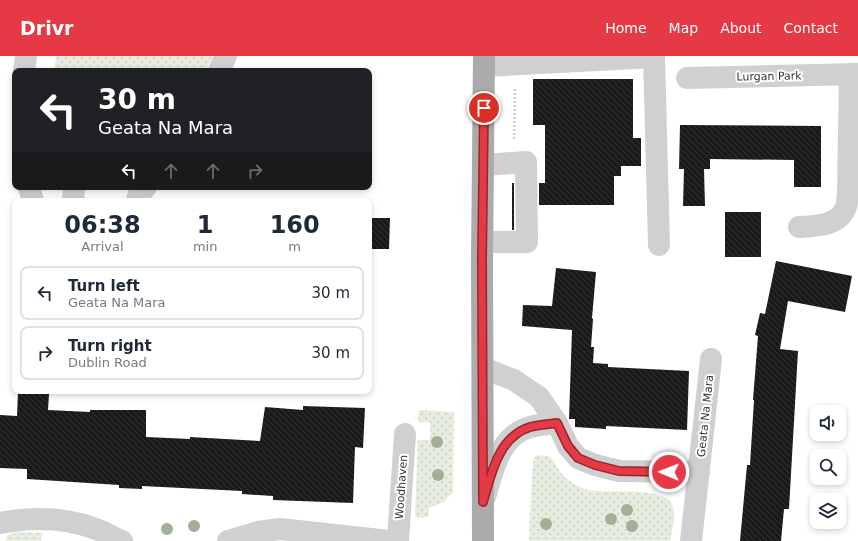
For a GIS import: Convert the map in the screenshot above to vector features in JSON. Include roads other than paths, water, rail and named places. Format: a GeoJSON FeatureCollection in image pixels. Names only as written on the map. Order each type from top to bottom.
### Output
{"type":"FeatureCollection","features":[{"type":"Feature","properties":{"kind":"main road"},"geometry":{"type":"LineString","coordinates":[[484,61],[482,242],[484,541]]}},
{"type":"Feature","properties":{"kind":"street"},"geometry":{"type":"LineString","coordinates":[[24,68],[26,56]]}},
{"type":"Feature","properties":{"kind":"street"},"geometry":{"type":"LineString","coordinates":[[220,68],[226,56]]}},
{"type":"Feature","properties":{"kind":"street"},"geometry":{"type":"LineString","coordinates":[[484,61],[654,57],[658,245]]}},
{"type":"Feature","properties":{"kind":"street","name":"Lurgan Park"},"geometry":{"type":"LineString","coordinates":[[687,78],[854,74],[848,193],[845,211],[840,216],[826,224],[816,226],[799,226]]}},
{"type":"Feature","properties":{"kind":"street"},"geometry":{"type":"LineString","coordinates":[[482,242],[527,242],[526,162],[483,165]]}},
{"type":"Feature","properties":{"kind":"street"},"geometry":{"type":"LineString","coordinates":[[138,198],[143,190]]}},
{"type":"Feature","properties":{"kind":"street","name":"Geata Na Mara"},"geometry":{"type":"LineString","coordinates":[[691,541],[711,359]]}},
{"type":"Feature","properties":{"kind":"street","name":"Geata Na Mara"},"geometry":{"type":"LineString","coordinates":[[483,368],[514,380],[539,397],[557,423],[568,446],[578,458],[595,465],[619,471],[699,472]]}},
{"type":"Feature","properties":{"kind":"street"},"geometry":{"type":"LineString","coordinates":[[483,502],[496,460],[510,439],[529,427],[557,423]]}},
{"type":"Feature","properties":{"kind":"street","name":"Woodhaven"},"geometry":{"type":"LineString","coordinates":[[398,541],[405,434]]}},
{"type":"Feature","properties":{"kind":"street"},"geometry":{"type":"LineString","coordinates":[[0,523],[25,518],[63,520],[95,528],[122,541]]}},
{"type":"Feature","properties":{"kind":"street"},"geometry":{"type":"LineString","coordinates":[[228,541],[258,532],[280,529],[388,541]]}}]}
